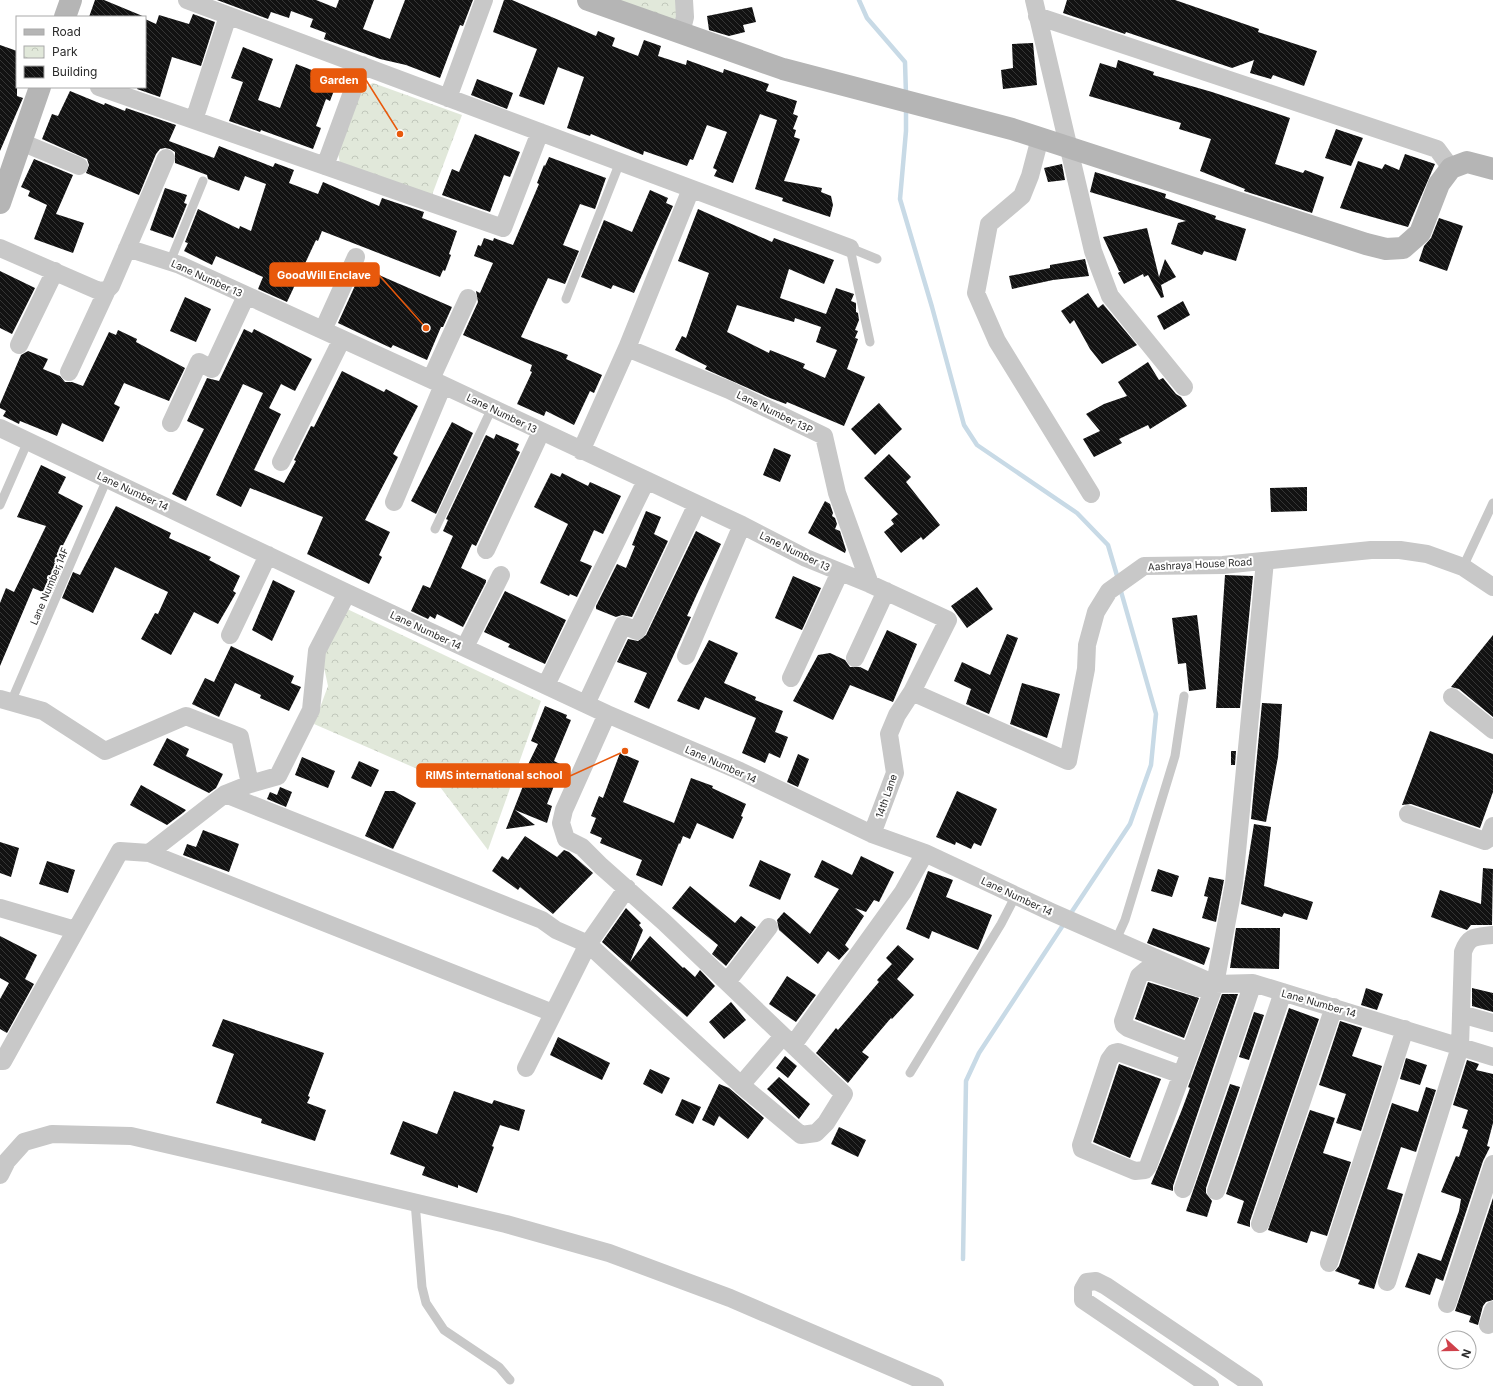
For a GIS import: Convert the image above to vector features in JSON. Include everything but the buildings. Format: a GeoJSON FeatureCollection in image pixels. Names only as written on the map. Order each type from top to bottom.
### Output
{"type":"FeatureCollection","features":[{"type":"Feature","properties":{"kind":"street"},"geometry":{"type":"LineString","coordinates":[[65,16],[71,0]]}},
{"type":"Feature","properties":{"kind":"street"},"geometry":{"type":"LineString","coordinates":[[187,0],[850,248]]}},
{"type":"Feature","properties":{"kind":"street"},"geometry":{"type":"LineString","coordinates":[[448,98],[484,0]]}},
{"type":"Feature","properties":{"kind":"street"},"geometry":{"type":"LineString","coordinates":[[588,0],[783,69],[1012,129],[1366,244],[1386,249],[1403,248],[1420,233],[1439,184],[1451,168],[1467,162],[1491,167]]}},
{"type":"Feature","properties":{"kind":"street"},"geometry":{"type":"LineString","coordinates":[[681,33],[685,17],[684,0]]}},
{"type":"Feature","properties":{"kind":"street"},"geometry":{"type":"LineString","coordinates":[[1036,8],[1093,251],[1110,296],[1184,387]]}},
{"type":"Feature","properties":{"kind":"street"},"geometry":{"type":"LineString","coordinates":[[1036,8],[1437,149],[1451,168]]}},
{"type":"Feature","properties":{"kind":"street"},"geometry":{"type":"LineString","coordinates":[[194,120],[228,16]]}},
{"type":"Feature","properties":{"kind":"street"},"geometry":{"type":"LineString","coordinates":[[325,166],[362,65]]}},
{"type":"Feature","properties":{"kind":"street"},"geometry":{"type":"LineString","coordinates":[[0,203],[40,88]]}},
{"type":"Feature","properties":{"kind":"street"},"geometry":{"type":"LineString","coordinates":[[102,88],[503,228],[540,132]]}},
{"type":"Feature","properties":{"kind":"street"},"geometry":{"type":"LineString","coordinates":[[1040,138],[1030,176],[1022,196],[989,224],[976,293],[997,341],[1091,494]]}},
{"type":"Feature","properties":{"kind":"street"},"geometry":{"type":"LineString","coordinates":[[21,142],[79,166]]}},
{"type":"Feature","properties":{"kind":"street"},"geometry":{"type":"LineString","coordinates":[[69,372],[107,290],[112,286],[166,158]]}},
{"type":"Feature","properties":{"kind":"street"},"geometry":{"type":"LineString","coordinates":[[581,451],[627,348],[691,189]]}},
{"type":"Feature","properties":{"kind":"street"},"geometry":{"type":"LineString","coordinates":[[0,248],[99,291],[107,290]]}},
{"type":"Feature","properties":{"kind":"street","name":"Lane Number 13"},"geometry":{"type":"LineString","coordinates":[[127,248],[170,262],[323,330],[742,525],[806,558],[878,588],[948,620],[912,692]]}},
{"type":"Feature","properties":{"kind":"street"},"geometry":{"type":"LineString","coordinates":[[323,330],[356,258]]}},
{"type":"Feature","properties":{"kind":"street"},"geometry":{"type":"LineString","coordinates":[[19,345],[55,271]]}},
{"type":"Feature","properties":{"kind":"street"},"geometry":{"type":"LineString","coordinates":[[171,423],[199,362],[212,369],[246,296]]}},
{"type":"Feature","properties":{"kind":"street"},"geometry":{"type":"LineString","coordinates":[[394,502],[468,298]]}},
{"type":"Feature","properties":{"kind":"street"},"geometry":{"type":"LineString","coordinates":[[281,462],[342,339]]}},
{"type":"Feature","properties":{"kind":"street","name":"Lane Number 13P"},"geometry":{"type":"LineString","coordinates":[[627,348],[729,390],[824,436],[837,493],[878,588]]}},
{"type":"Feature","properties":{"kind":"street","name":"Lane Number 14"},"geometry":{"type":"LineString","coordinates":[[0,428],[347,593],[607,714],[740,771],[872,834],[925,853],[1109,937],[1214,988],[1253,983],[1493,1057]]}},
{"type":"Feature","properties":{"kind":"street"},"geometry":{"type":"LineString","coordinates":[[486,550],[541,432]]}},
{"type":"Feature","properties":{"kind":"street"},"geometry":{"type":"LineString","coordinates":[[546,685],[646,481]]}},
{"type":"Feature","properties":{"kind":"street"},"geometry":{"type":"LineString","coordinates":[[586,704],[623,625],[636,631],[697,504]]}},
{"type":"Feature","properties":{"kind":"street"},"geometry":{"type":"LineString","coordinates":[[686,656],[742,525]]}},
{"type":"Feature","properties":{"kind":"street","name":"Aashraya House Road"},"geometry":{"type":"LineString","coordinates":[[912,692],[1068,761],[1086,669],[1087,645],[1096,612],[1109,591],[1144,566],[1223,565],[1371,550],[1400,550],[1427,554],[1463,567],[1493,587]]}},
{"type":"Feature","properties":{"kind":"street"},"geometry":{"type":"LineString","coordinates":[[230,635],[268,555]]}},
{"type":"Feature","properties":{"kind":"street"},"geometry":{"type":"LineString","coordinates":[[1182,1075],[1118,1052],[1111,1055],[1081,1145],[1082,1149],[1135,1171],[1145,1170],[1182,1075],[1214,988],[1234,883],[1265,561]]}},
{"type":"Feature","properties":{"kind":"street"},"geometry":{"type":"LineString","coordinates":[[791,678],[840,572]]}},
{"type":"Feature","properties":{"kind":"street"},"geometry":{"type":"LineString","coordinates":[[465,647],[501,575]]}},
{"type":"Feature","properties":{"kind":"street"},"geometry":{"type":"LineString","coordinates":[[855,658],[878,588]]}},
{"type":"Feature","properties":{"kind":"street"},"geometry":{"type":"LineString","coordinates":[[149,853],[225,794],[250,784],[278,776],[311,710],[317,651],[347,593]]}},
{"type":"Feature","properties":{"kind":"street","name":"14th Lane"},"geometry":{"type":"LineString","coordinates":[[872,834],[895,773],[889,734],[897,714],[912,692]]}},
{"type":"Feature","properties":{"kind":"street"},"geometry":{"type":"LineString","coordinates":[[1452,697],[1493,730]]}},
{"type":"Feature","properties":{"kind":"street"},"geometry":{"type":"LineString","coordinates":[[5,701],[43,711],[105,751],[186,716],[240,737],[250,784]]}},
{"type":"Feature","properties":{"kind":"street"},"geometry":{"type":"LineString","coordinates":[[225,794],[542,920],[556,930],[588,944],[741,1085],[801,1135],[816,1133],[826,1123],[844,1094],[627,888],[601,866],[582,847],[566,839],[561,823],[564,810],[607,714]]}},
{"type":"Feature","properties":{"kind":"street"},"geometry":{"type":"LineString","coordinates":[[1408,814],[1486,841],[1493,826]]}},
{"type":"Feature","properties":{"kind":"street"},"geometry":{"type":"LineString","coordinates":[[0,1061],[3,1061],[120,851],[149,853],[553,1013]]}},
{"type":"Feature","properties":{"kind":"street"},"geometry":{"type":"LineString","coordinates":[[741,1085],[788,1040],[903,892],[925,853]]}},
{"type":"Feature","properties":{"kind":"street"},"geometry":{"type":"LineString","coordinates":[[526,1068],[588,944],[627,888]]}},
{"type":"Feature","properties":{"kind":"street"},"geometry":{"type":"LineString","coordinates":[[0,908],[75,930]]}},
{"type":"Feature","properties":{"kind":"street"},"geometry":{"type":"LineString","coordinates":[[727,982],[769,927]]}},
{"type":"Feature","properties":{"kind":"street"},"geometry":{"type":"LineString","coordinates":[[1387,1282],[1460,1047],[1463,952],[1467,942],[1473,937],[1493,935]]}},
{"type":"Feature","properties":{"kind":"street"},"geometry":{"type":"LineString","coordinates":[[1190,1052],[1124,1025],[1123,1021],[1137,983],[1142,972],[1146,970],[1214,988]]}},
{"type":"Feature","properties":{"kind":"street"},"geometry":{"type":"LineString","coordinates":[[1183,1189],[1253,983]]}},
{"type":"Feature","properties":{"kind":"street"},"geometry":{"type":"LineString","coordinates":[[1216,1191],[1283,992]]}},
{"type":"Feature","properties":{"kind":"street"},"geometry":{"type":"LineString","coordinates":[[1260,1224],[1334,1007]]}},
{"type":"Feature","properties":{"kind":"street"},"geometry":{"type":"LineString","coordinates":[[1461,1014],[1493,1023]]}},
{"type":"Feature","properties":{"kind":"street"},"geometry":{"type":"LineString","coordinates":[[1329,1263],[1405,1029]]}},
{"type":"Feature","properties":{"kind":"street"},"geometry":{"type":"LineString","coordinates":[[0,1175],[7,1161],[24,1142],[52,1134],[131,1136],[506,1224],[609,1253],[730,1298],[935,1386]]}},
{"type":"Feature","properties":{"kind":"street"},"geometry":{"type":"LineString","coordinates":[[1447,1304],[1493,1164]]}},
{"type":"Feature","properties":{"kind":"street"},"geometry":{"type":"LineString","coordinates":[[1210,1386],[1083,1300],[1083,1288],[1087,1282],[1096,1281],[1106,1286],[1254,1386]]}},
{"type":"Feature","properties":{"kind":"lane"},"geometry":{"type":"LineString","coordinates":[[566,299],[620,162]]}},
{"type":"Feature","properties":{"kind":"lane"},"geometry":{"type":"LineString","coordinates":[[170,262],[203,181]]}},
{"type":"Feature","properties":{"kind":"lane"},"geometry":{"type":"LineString","coordinates":[[850,248],[877,259]]}},
{"type":"Feature","properties":{"kind":"lane"},"geometry":{"type":"LineString","coordinates":[[850,248],[870,342]]}},
{"type":"Feature","properties":{"kind":"lane"},"geometry":{"type":"LineString","coordinates":[[435,529],[492,408]]}},
{"type":"Feature","properties":{"kind":"lane"},"geometry":{"type":"LineString","coordinates":[[0,506],[28,441]]}},
{"type":"Feature","properties":{"kind":"lane","name":"Lane Number 14F"},"geometry":{"type":"LineString","coordinates":[[5,701],[107,479]]}},
{"type":"Feature","properties":{"kind":"lane"},"geometry":{"type":"LineString","coordinates":[[1463,567],[1493,503]]}},
{"type":"Feature","properties":{"kind":"lane"},"geometry":{"type":"LineString","coordinates":[[1109,937],[1125,920],[1175,756],[1184,696]]}},
{"type":"Feature","properties":{"kind":"lane"},"geometry":{"type":"LineString","coordinates":[[910,1073],[1001,924],[1016,895]]}},
{"type":"Feature","properties":{"kind":"lane"},"geometry":{"type":"LineString","coordinates":[[416,1202],[422,1287],[426,1303],[444,1330],[499,1367],[510,1380]]}},
{"type":"Feature","properties":{"kind":"green space"},"geometry":{"type":"Polygon","coordinates":[[[601,0],[682,0],[680,29],[601,0]]]}},
{"type":"Feature","properties":{"kind":"green space"},"geometry":{"type":"Polygon","coordinates":[[[373,83],[462,115],[432,195],[340,163],[338,153],[362,88],[373,83]]]}},
{"type":"Feature","properties":{"kind":"green space"},"geometry":{"type":"Polygon","coordinates":[[[345,608],[541,701],[488,850],[434,779],[422,771],[314,724],[328,686],[322,658],[345,608]]]}},
{"type":"Feature","properties":{"kind":"waterway"},"geometry":{"type":"LineString","coordinates":[[859,0],[867,18],[905,62],[906,95]]}},
{"type":"Feature","properties":{"kind":"waterway"},"geometry":{"type":"LineString","coordinates":[[906,107],[906,131],[900,199],[932,307],[964,425],[977,445],[1077,513],[1108,545],[1118,579]]}},
{"type":"Feature","properties":{"kind":"waterway"},"geometry":{"type":"LineString","coordinates":[[1069,916],[1130,824],[1151,765],[1156,714],[1120,588]]}},
{"type":"Feature","properties":{"kind":"waterway"},"geometry":{"type":"LineString","coordinates":[[963,1259],[966,1081],[979,1053],[1065,922]]}},
{"type":"Feature","properties":{"kind":"place","name":"Garden"},"geometry":{"type":"Point","coordinates":[400,134]}},
{"type":"Feature","properties":{"kind":"place","name":"GoodWill Enclave"},"geometry":{"type":"Point","coordinates":[426,328]}},
{"type":"Feature","properties":{"kind":"place","name":"RIMS international school"},"geometry":{"type":"Point","coordinates":[625,751]}}]}
